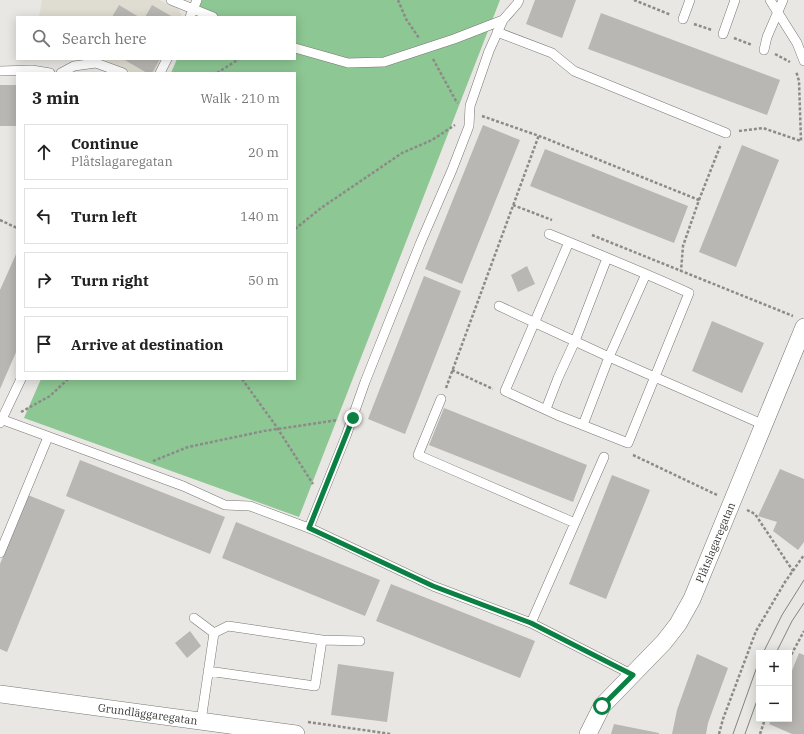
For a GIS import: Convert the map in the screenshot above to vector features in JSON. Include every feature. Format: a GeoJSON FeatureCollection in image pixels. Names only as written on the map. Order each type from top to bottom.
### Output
{"type":"FeatureCollection","features":[{"type":"Feature","properties":{"kind":"street","name":"Plåtslagaregatan"},"geometry":{"type":"LineString","coordinates":[[588,734],[602,706],[664,642],[678,624],[692,599],[764,425],[800,322]]}},
{"type":"Feature","properties":{"kind":"street","name":"Grundläggaregatan"},"geometry":{"type":"LineString","coordinates":[[0,694],[296,734]]}},
{"type":"Feature","properties":{"kind":"lane"},"geometry":{"type":"LineString","coordinates":[[170,0],[192,13],[208,16]]}},
{"type":"Feature","properties":{"kind":"lane"},"geometry":{"type":"LineString","coordinates":[[192,13],[197,0]]}},
{"type":"Feature","properties":{"kind":"lane"},"geometry":{"type":"LineString","coordinates":[[309,528],[420,244],[452,170],[468,126],[470,106],[489,50],[503,20],[517,4],[518,0]]}},
{"type":"Feature","properties":{"kind":"lane"},"geometry":{"type":"LineString","coordinates":[[683,19],[690,0]]}},
{"type":"Feature","properties":{"kind":"lane"},"geometry":{"type":"LineString","coordinates":[[723,34],[735,0]]}},
{"type":"Feature","properties":{"kind":"lane"},"geometry":{"type":"LineString","coordinates":[[770,0],[797,43],[804,61]]}},
{"type":"Feature","properties":{"kind":"lane"},"geometry":{"type":"LineString","coordinates":[[764,50],[783,0]]}},
{"type":"Feature","properties":{"kind":"lane"},"geometry":{"type":"LineString","coordinates":[[296,48],[348,63],[384,62],[503,20]]}},
{"type":"Feature","properties":{"kind":"lane"},"geometry":{"type":"LineString","coordinates":[[497,32],[552,53],[574,71],[726,133]]}},
{"type":"Feature","properties":{"kind":"lane"},"geometry":{"type":"LineString","coordinates":[[160,72],[166,60]]}},
{"type":"Feature","properties":{"kind":"lane"},"geometry":{"type":"LineString","coordinates":[[63,72],[74,66],[96,62],[121,72]]}},
{"type":"Feature","properties":{"kind":"lane"},"geometry":{"type":"LineString","coordinates":[[0,71],[32,70],[44,72]]}},
{"type":"Feature","properties":{"kind":"lane"},"geometry":{"type":"LineString","coordinates":[[549,234],[569,242],[646,274],[689,293],[628,443],[505,392],[569,242]]}},
{"type":"Feature","properties":{"kind":"lane"},"geometry":{"type":"LineString","coordinates":[[546,410],[575,341],[607,258]]}},
{"type":"Feature","properties":{"kind":"lane"},"geometry":{"type":"LineString","coordinates":[[583,425],[609,357],[646,274]]}},
{"type":"Feature","properties":{"kind":"lane"},"geometry":{"type":"LineString","coordinates":[[499,306],[609,357],[764,425]]}},
{"type":"Feature","properties":{"kind":"lane"},"geometry":{"type":"LineString","coordinates":[[21,380],[3,422],[183,486],[225,505],[250,506],[309,528],[433,586],[531,623],[633,675]]}},
{"type":"Feature","properties":{"kind":"lane"},"geometry":{"type":"LineString","coordinates":[[441,399],[418,455],[575,523]]}},
{"type":"Feature","properties":{"kind":"lane"},"geometry":{"type":"LineString","coordinates":[[0,553],[48,437]]}},
{"type":"Feature","properties":{"kind":"lane"},"geometry":{"type":"LineString","coordinates":[[531,623],[604,457]]}},
{"type":"Feature","properties":{"kind":"lane"},"geometry":{"type":"LineString","coordinates":[[194,618],[214,632]]}},
{"type":"Feature","properties":{"kind":"lane"},"geometry":{"type":"LineString","coordinates":[[214,632],[228,626],[322,640],[360,641]]}},
{"type":"Feature","properties":{"kind":"lane"},"geometry":{"type":"LineString","coordinates":[[201,721],[214,632]]}},
{"type":"Feature","properties":{"kind":"lane"},"geometry":{"type":"LineString","coordinates":[[208,671],[315,686],[322,640]]}},
{"type":"Feature","properties":{"kind":"path"},"geometry":{"type":"LineString","coordinates":[[398,0],[406,19],[426,48],[456,101],[470,115],[539,135],[699,200]]}},
{"type":"Feature","properties":{"kind":"path"},"geometry":{"type":"LineString","coordinates":[[634,0],[764,50],[788,60],[792,64]]}},
{"type":"Feature","properties":{"kind":"path"},"geometry":{"type":"LineString","coordinates":[[219,72],[237,60]]}},
{"type":"Feature","properties":{"kind":"path"},"geometry":{"type":"LineString","coordinates":[[681,271],[683,246],[699,200],[726,133],[763,128],[801,140],[799,81],[795,68]]}},
{"type":"Feature","properties":{"kind":"path"},"geometry":{"type":"LineString","coordinates":[[296,228],[321,208],[402,153],[432,140],[470,115]]}},
{"type":"Feature","properties":{"kind":"path"},"geometry":{"type":"LineString","coordinates":[[441,399],[539,135]]}},
{"type":"Feature","properties":{"kind":"path"},"geometry":{"type":"LineString","coordinates":[[513,205],[556,222]]}},
{"type":"Feature","properties":{"kind":"path"},"geometry":{"type":"LineString","coordinates":[[0,220],[16,228]]}},
{"type":"Feature","properties":{"kind":"path"},"geometry":{"type":"LineString","coordinates":[[586,233],[681,271],[800,322]]}},
{"type":"Feature","properties":{"kind":"path"},"geometry":{"type":"LineString","coordinates":[[3,422],[50,396],[67,380]]}},
{"type":"Feature","properties":{"kind":"path"},"geometry":{"type":"LineString","coordinates":[[243,380],[278,429],[321,496]]}},
{"type":"Feature","properties":{"kind":"path"},"geometry":{"type":"LineString","coordinates":[[136,469],[188,447],[278,429],[353,418]]}},
{"type":"Feature","properties":{"kind":"path"},"geometry":{"type":"LineString","coordinates":[[743,508],[755,514],[793,571]]}},
{"type":"Feature","properties":{"kind":"path"},"geometry":{"type":"LineString","coordinates":[[719,734],[723,719],[756,631],[785,582],[804,555]]}},
{"type":"Feature","properties":{"kind":"path"},"geometry":{"type":"LineString","coordinates":[[792,653],[804,631]]}},
{"type":"Feature","properties":{"kind":"path"},"geometry":{"type":"LineString","coordinates":[[760,734],[764,722]]}},
{"type":"Feature","properties":{"kind":"shaded area"},"geometry":{"type":"Polygon","coordinates":[[[42,0],[159,0],[179,9],[182,16],[39,16],[42,0]]]}},
{"type":"Feature","properties":{"kind":"shaded area"},"geometry":{"type":"Polygon","coordinates":[[[104,60],[161,60],[155,72],[131,72],[104,60]]]}},
{"type":"Feature","properties":{"kind":"green space"},"geometry":{"type":"Polygon","coordinates":[[[202,0],[500,0],[299,517],[24,418],[41,380],[296,380],[296,72],[171,72],[177,60],[296,60],[296,16],[195,16],[202,0]]]}},
{"type":"Feature","properties":{"kind":"building"},"geometry":{"type":"Polygon","coordinates":[[[535,0],[576,0],[562,38],[526,24],[535,0]]]}},
{"type":"Feature","properties":{"kind":"building"},"geometry":{"type":"Polygon","coordinates":[[[119,5],[137,16],[113,16],[119,5]]]}},
{"type":"Feature","properties":{"kind":"building"},"geometry":{"type":"Polygon","coordinates":[[[152,5],[171,16],[146,16],[152,5]]]}},
{"type":"Feature","properties":{"kind":"building"},"geometry":{"type":"Polygon","coordinates":[[[601,13],[780,80],[767,115],[588,49],[601,13]]]}},
{"type":"Feature","properties":{"kind":"building"},"geometry":{"type":"Polygon","coordinates":[[[125,60],[159,60],[153,72],[145,72],[125,60]]]}},
{"type":"Feature","properties":{"kind":"building"},"geometry":{"type":"Polygon","coordinates":[[[0,85],[16,85],[16,126],[0,126],[0,85]]]}},
{"type":"Feature","properties":{"kind":"building"},"geometry":{"type":"Polygon","coordinates":[[[483,125],[520,140],[462,284],[425,269],[483,125]]]}},
{"type":"Feature","properties":{"kind":"building"},"geometry":{"type":"Polygon","coordinates":[[[742,145],[779,160],[736,267],[699,252],[742,145]]]}},
{"type":"Feature","properties":{"kind":"building"},"geometry":{"type":"Polygon","coordinates":[[[545,149],[688,206],[674,243],[530,186],[545,149]]]}},
{"type":"Feature","properties":{"kind":"building"},"geometry":{"type":"Polygon","coordinates":[[[16,254],[16,352],[0,389],[0,290],[16,254]]]}},
{"type":"Feature","properties":{"kind":"building"},"geometry":{"type":"Polygon","coordinates":[[[527,266],[535,284],[518,292],[511,275],[527,266]]]}},
{"type":"Feature","properties":{"kind":"building"},"geometry":{"type":"Polygon","coordinates":[[[424,276],[461,291],[405,434],[368,419],[424,276]]]}},
{"type":"Feature","properties":{"kind":"building"},"geometry":{"type":"Polygon","coordinates":[[[712,321],[764,343],[742,393],[692,371],[712,321]]]}},
{"type":"Feature","properties":{"kind":"building"},"geometry":{"type":"Polygon","coordinates":[[[444,408],[587,465],[573,502],[429,445],[444,408]]]}},
{"type":"Feature","properties":{"kind":"building"},"geometry":{"type":"Polygon","coordinates":[[[80,460],[225,517],[210,554],[66,496],[80,460]]]}},
{"type":"Feature","properties":{"kind":"building"},"geometry":{"type":"Polygon","coordinates":[[[780,469],[804,479],[804,542],[798,550],[773,531],[777,522],[758,516],[780,469]]]}},
{"type":"Feature","properties":{"kind":"building"},"geometry":{"type":"Polygon","coordinates":[[[612,475],[650,490],[606,599],[569,584],[612,475]]]}},
{"type":"Feature","properties":{"kind":"building"},"geometry":{"type":"Polygon","coordinates":[[[28,495],[65,510],[7,652],[0,649],[0,564],[28,495]]]}},
{"type":"Feature","properties":{"kind":"building"},"geometry":{"type":"Polygon","coordinates":[[[236,522],[380,580],[365,616],[222,558],[236,522]]]}},
{"type":"Feature","properties":{"kind":"building"},"geometry":{"type":"Polygon","coordinates":[[[391,584],[535,641],[520,678],[376,621],[391,584]]]}},
{"type":"Feature","properties":{"kind":"building"},"geometry":{"type":"Polygon","coordinates":[[[190,631],[201,646],[187,658],[175,643],[190,631]]]}},
{"type":"Feature","properties":{"kind":"building"},"geometry":{"type":"Polygon","coordinates":[[[799,653],[804,655],[804,734],[792,734],[769,724],[770,722],[792,722],[792,670],[799,653]]]}},
{"type":"Feature","properties":{"kind":"building"},"geometry":{"type":"Polygon","coordinates":[[[697,654],[728,668],[708,723],[706,734],[672,734],[677,710],[697,654]]]}},
{"type":"Feature","properties":{"kind":"building"},"geometry":{"type":"Polygon","coordinates":[[[338,664],[394,672],[387,722],[331,715],[338,664]]]}},
{"type":"Feature","properties":{"kind":"building"},"geometry":{"type":"Polygon","coordinates":[[[614,724],[659,733],[659,734],[611,734],[614,724]]]}},
{"type":"Feature","properties":{"kind":"tram line"},"geometry":{"type":"LineString","coordinates":[[764,650],[782,615],[804,580]]}},
{"type":"Feature","properties":{"kind":"tram line"},"geometry":{"type":"LineString","coordinates":[[778,650],[792,621],[804,603]]}},
{"type":"Feature","properties":{"kind":"tram line"},"geometry":{"type":"LineString","coordinates":[[733,734],[756,669]]}},
{"type":"Feature","properties":{"kind":"tram line"},"geometry":{"type":"LineString","coordinates":[[745,734],[756,703]]}},
{"type":"Feature","properties":{"kind":"route"},"geometry":{"type":"LineString","coordinates":[[353,418],[322,492],[309,528],[433,586],[531,623],[633,675],[602,706]]}}]}
